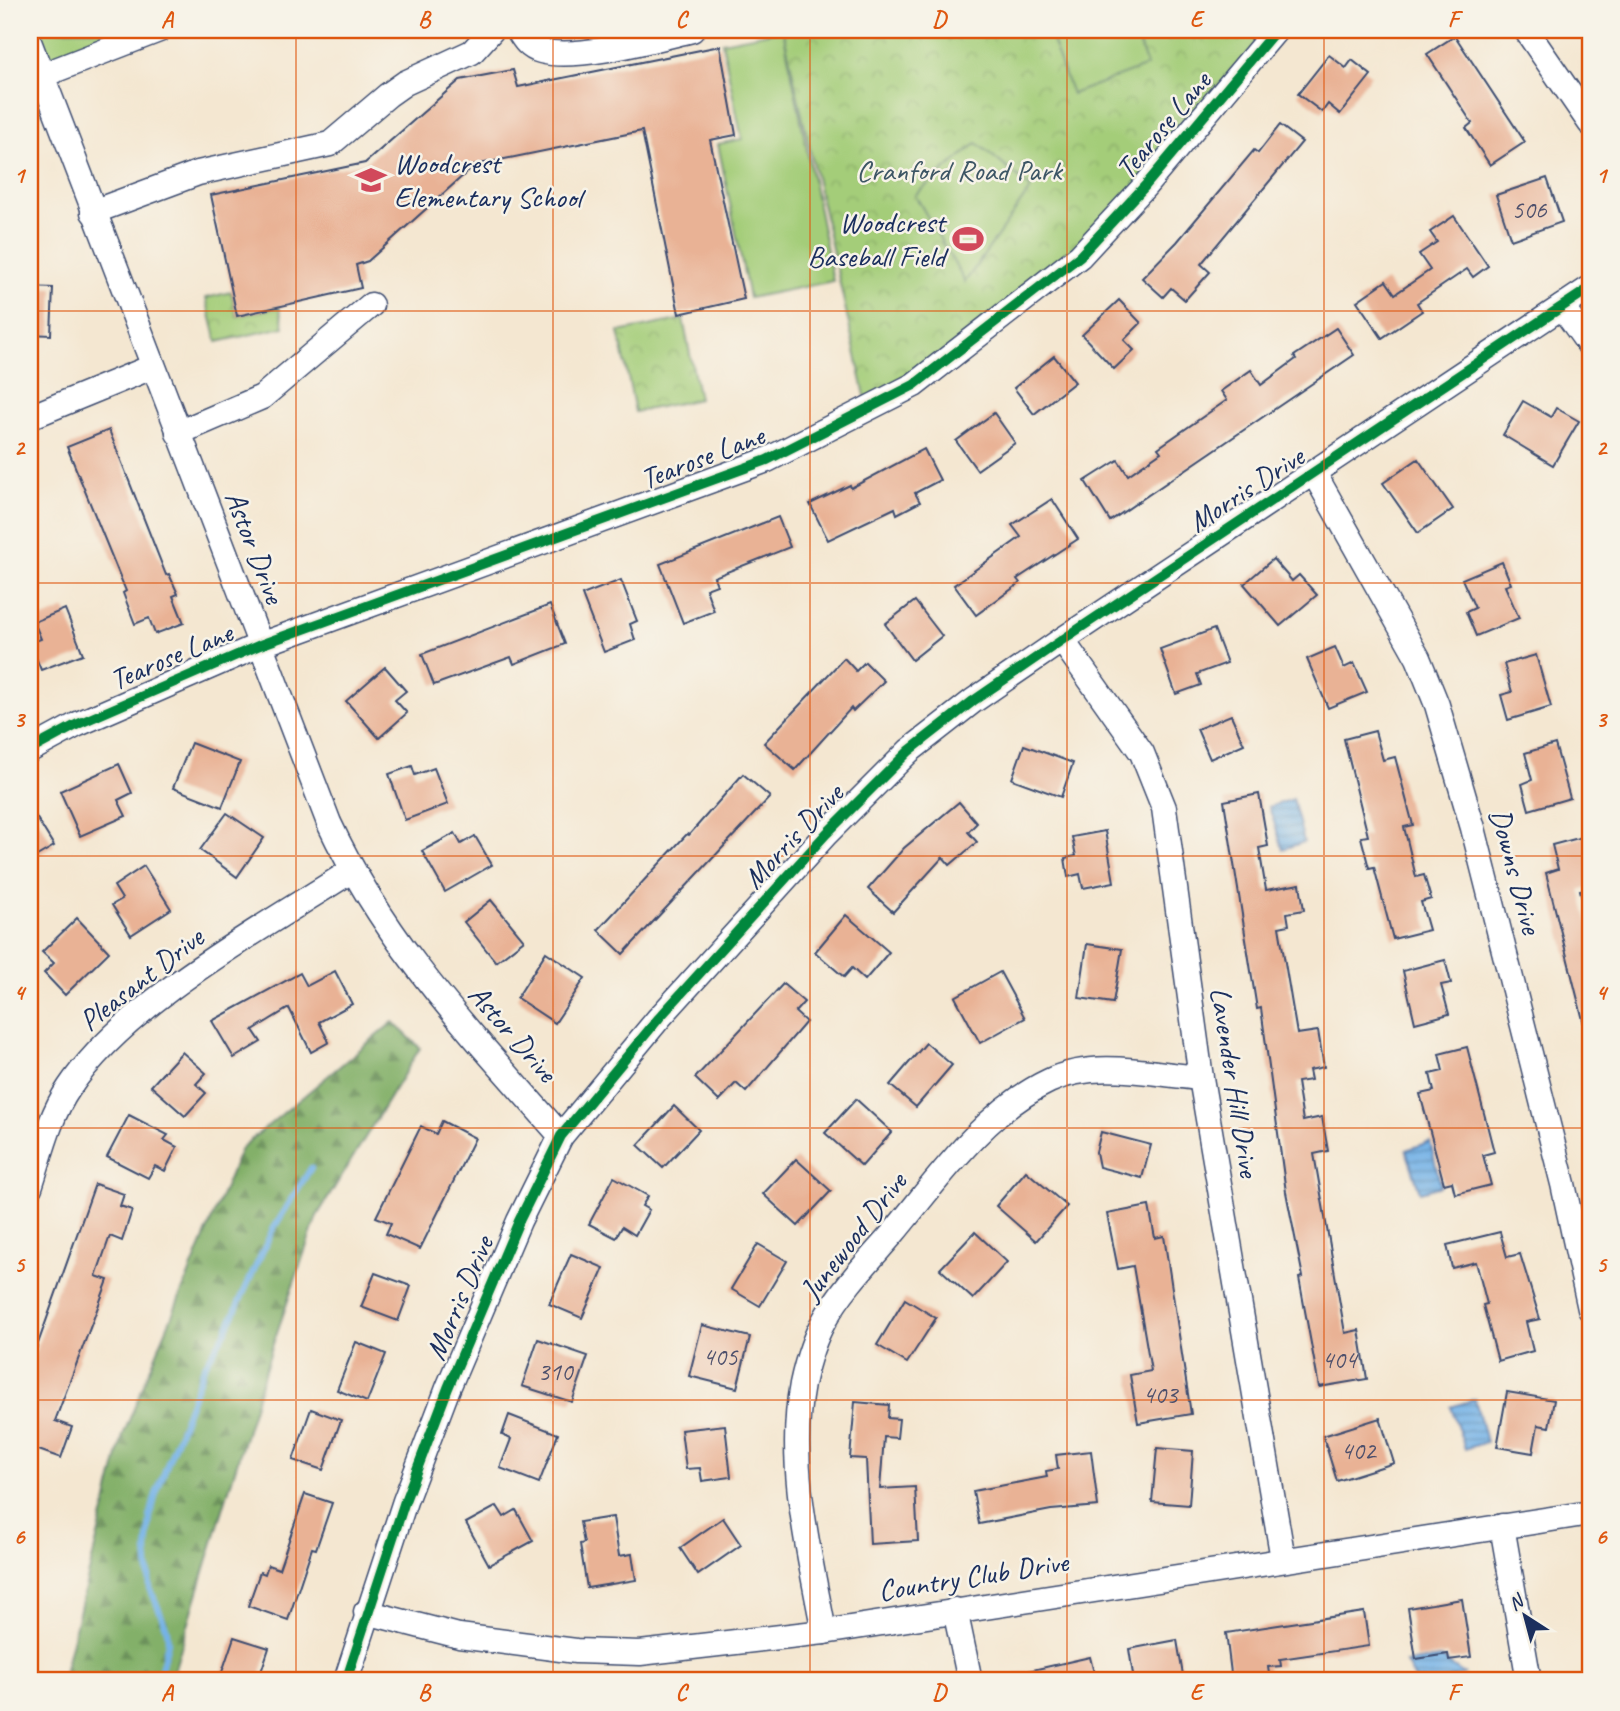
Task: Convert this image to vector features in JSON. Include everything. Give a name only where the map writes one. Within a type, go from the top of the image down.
[{"type":"street","points":[[36,78],[159,30]]},
{"type":"street","points":[[93,212],[198,173],[331,144],[388,95],[405,83],[472,52],[492,30]]},
{"type":"street","points":[[518,30],[528,45],[541,51],[559,53],[604,48],[692,30]]},
{"type":"street","name":"Tearose Lane","points":[[30,750],[78,723],[260,645],[767,460],[914,385],[1080,256],[1145,186],[1276,30]]},
{"type":"street","points":[[1526,30],[1590,123]]},
{"type":"street","name":"Astor Drive","points":[[30,44],[36,78],[93,212],[329,824],[351,871],[384,925],[436,994],[561,1136]]},
{"type":"street","name":"Morris Drive","points":[[346,1681],[366,1612],[448,1388],[519,1221],[561,1136],[659,1018],[826,834],[909,751],[973,701],[1062,640],[1590,288]]},
{"type":"street","points":[[178,433],[262,397],[371,304]]},
{"type":"street","points":[[1562,307],[1590,346]]},
{"type":"street","points":[[30,417],[152,367]]},
{"type":"street","name":"Downs Drive","points":[[1314,474],[1418,658],[1437,705],[1474,828],[1563,1184],[1590,1309]]},
{"type":"street","name":"Lavender Hill Drive","points":[[1062,640],[1142,753],[1164,808],[1201,1078],[1283,1559]]},
{"type":"street","name":"Pleasant Drive","points":[[30,1187],[50,1126],[67,1090],[95,1053],[141,1012],[351,871]]},
{"type":"street","name":"Junewood Drive","points":[[824,1632],[803,1518],[798,1424],[811,1346],[848,1285],[989,1125],[1024,1096],[1050,1080],[1102,1069],[1201,1078]]},
{"type":"street","name":"Country Club Drive","points":[[366,1612],[458,1636],[576,1651],[640,1653],[824,1632],[1590,1513]]},
{"type":"street","points":[[1502,1526],[1528,1681]]},
{"type":"street","points":[[955,1610],[970,1681]]},
{"type":"green space","points":[[30,30],[159,30],[42,75],[30,44]]},
{"type":"green space","name":"Cranford Road Park","points":[[783,30],[1276,30],[1080,256],[868,409]]},
{"type":"green space","points":[[783,30],[833,281],[749,298],[718,144],[742,139],[722,42]]},
{"type":"green space","points":[[1048,30],[1134,30],[1147,66],[1072,94]]},
{"type":"green space","name":"Woodcrest Baseball Field","points":[[977,143],[1031,188],[965,282],[915,195]]},
{"type":"green space","points":[[231,292],[237,316],[279,307],[284,327],[217,342],[206,298]]},
{"type":"green space","points":[[683,319],[699,399],[635,412],[619,332]]},
{"type":"green space","points":[[393,1022],[420,1048],[317,1216],[273,1344],[171,1681],[62,1681],[123,1435],[241,1148]]},
{"type":"water","points":[[1293,799],[1304,842],[1283,849],[1269,807]]},
{"type":"water","points":[[1430,1142],[1441,1186],[1420,1192],[1406,1150]]},
{"type":"water","points":[[1475,1399],[1486,1442],[1465,1449],[1451,1407]]},
{"type":"water","points":[[1440,1658],[1464,1674],[1442,1681],[1416,1681],[1406,1663]]},
{"type":"building","points":[[1455,36],[1525,142],[1490,165],[1466,128],[1472,123],[1427,54]]},
{"type":"building","name":"Woodcrest Elementary School","points":[[720,46],[736,135],[710,140],[744,299],[679,314],[642,131],[475,165],[368,261],[356,265],[361,288],[237,316],[211,195],[365,163],[460,80],[513,70],[518,87]]},
{"type":"building","points":[[1329,55],[1346,68],[1352,60],[1371,75],[1340,114],[1328,104],[1322,112],[1298,94]]},
{"type":"building","points":[[1280,125],[1302,142],[1201,264],[1210,272],[1185,300],[1171,288],[1163,297],[1142,278],[1177,242],[1254,150],[1258,153]]},
{"type":"building","points":[[1547,178],[1562,222],[1511,240],[1496,195]]},
{"type":"building","points":[[1454,216],[1488,266],[1473,277],[1467,269],[1417,303],[1422,311],[1382,338],[1357,301],[1386,281],[1395,294],[1430,270],[1419,254],[1437,242],[1430,232]]},
{"type":"building","points":[[30,287],[53,288],[51,335],[30,334]]},
{"type":"building","points":[[1119,300],[1141,323],[1124,340],[1134,350],[1114,369],[1082,335]]},
{"type":"building","points":[[1336,328],[1354,355],[1110,521],[1085,481],[1118,460],[1128,475],[1161,452],[1158,448],[1227,400],[1221,391],[1251,370],[1261,385],[1296,359],[1294,356]]},
{"type":"building","points":[[1054,356],[1075,382],[1034,414],[1014,388]]},
{"type":"building","points":[[1523,401],[1551,417],[1556,408],[1579,421],[1553,465],[1503,435]]},
{"type":"building","points":[[994,413],[1015,443],[977,470],[956,441]]},
{"type":"building","points":[[109,430],[166,575],[169,574],[178,594],[173,596],[184,623],[155,634],[149,618],[135,624],[123,593],[126,591],[67,447]]},
{"type":"building","points":[[924,449],[940,480],[915,493],[920,502],[897,514],[895,508],[828,540],[810,504],[850,485],[851,488]]},
{"type":"building","points":[[1418,459],[1453,509],[1418,533],[1383,483]]},
{"type":"building","points":[[1052,499],[1078,539],[1017,579],[1020,583],[976,615],[954,585],[1021,537],[1012,525]]},
{"type":"building","points":[[778,517],[790,547],[714,577],[717,585],[706,589],[714,611],[683,623],[660,564]]},
{"type":"building","points":[[1273,559],[1292,581],[1299,575],[1317,595],[1280,626],[1244,584]]},
{"type":"building","points":[[1502,562],[1511,584],[1505,586],[1519,618],[1476,636],[1466,612],[1475,608],[1462,579]]},
{"type":"building","points":[[621,580],[637,621],[630,624],[635,640],[604,652],[582,595]]},
{"type":"building","points":[[915,601],[942,636],[912,660],[885,624]]},
{"type":"building","points":[[550,605],[565,644],[514,664],[511,657],[434,685],[422,654]]},
{"type":"building","points":[[65,609],[83,654],[41,670],[30,643],[41,639],[34,622]]},
{"type":"building","points":[[1214,629],[1227,663],[1197,674],[1201,685],[1176,694],[1160,649]]},
{"type":"building","points":[[1335,647],[1344,668],[1354,663],[1367,692],[1328,708],[1307,659]]},
{"type":"building","points":[[1536,655],[1551,707],[1508,720],[1501,695],[1512,692],[1504,664]]},
{"type":"building","points":[[844,658],[856,671],[865,662],[884,681],[853,711],[851,708],[795,770],[764,743]]},
{"type":"building","points":[[385,667],[406,691],[395,700],[407,713],[379,738],[346,701]]},
{"type":"building","points":[[1231,715],[1244,744],[1210,759],[1197,729]]},
{"type":"building","points":[[1375,731],[1383,760],[1395,757],[1413,825],[1404,827],[1416,877],[1424,875],[1431,899],[1421,902],[1429,930],[1393,939],[1374,867],[1369,868],[1361,837],[1368,836],[1344,739]]},
{"type":"building","points":[[191,743],[240,762],[222,807],[173,788]]},
{"type":"building","points":[[1555,744],[1570,798],[1529,810],[1522,784],[1532,780],[1525,753]]},
{"type":"building","points":[[1024,745],[1073,763],[1061,797],[1012,779]]},
{"type":"building","points":[[119,764],[132,793],[118,800],[126,816],[80,836],[60,791]]},
{"type":"building","points":[[412,766],[415,775],[434,768],[448,804],[405,820],[389,774]]},
{"type":"building","points":[[743,774],[770,797],[623,954],[598,930]]},
{"type":"building","points":[[1259,794],[1268,846],[1259,848],[1266,890],[1300,884],[1304,910],[1287,913],[1289,925],[1279,927],[1297,1034],[1318,1031],[1324,1067],[1309,1070],[1311,1080],[1297,1082],[1303,1121],[1322,1117],[1328,1151],[1314,1154],[1345,1333],[1359,1330],[1367,1379],[1319,1387],[1299,1278],[1303,1277],[1286,1192],[1261,1008],[1257,1009],[1224,801]]},
{"type":"building","points":[[959,802],[977,823],[968,832],[977,842],[950,865],[943,857],[893,912],[868,889],[904,848]]},
{"type":"building","points":[[30,807],[54,846],[30,860]]},
{"type":"building","points":[[227,813],[264,838],[237,877],[200,850]]},
{"type":"building","points":[[1105,831],[1114,882],[1083,888],[1080,874],[1068,877],[1065,858],[1076,856],[1072,837]]},
{"type":"building","points":[[455,833],[461,844],[475,836],[492,865],[445,892],[422,851]]},
{"type":"building","points":[[1590,835],[1590,888],[1580,890],[1590,931],[1590,1023],[1584,1024],[1546,873],[1558,869],[1552,845]]},
{"type":"building","points":[[144,866],[171,909],[131,935],[112,905],[122,899],[114,886]]},
{"type":"building","points":[[491,900],[524,940],[496,962],[464,922]]},
{"type":"building","points":[[846,915],[889,952],[865,980],[852,968],[844,977],[815,952]]},
{"type":"building","points":[[77,918],[109,952],[65,995],[44,973],[54,963],[42,952]]},
{"type":"building","points":[[1087,944],[1122,949],[1113,1003],[1079,998]]},
{"type":"building","points":[[546,952],[585,978],[555,1023],[517,998]]},
{"type":"building","points":[[1445,960],[1451,983],[1441,985],[1449,1014],[1415,1023],[1403,971]]},
{"type":"building","points":[[335,971],[352,1004],[319,1022],[329,1042],[311,1052],[289,1008],[253,1030],[261,1042],[234,1058],[212,1021],[300,973],[307,986]]},
{"type":"building","points":[[1000,972],[1025,1018],[980,1043],[955,997]]},
{"type":"building","points":[[783,984],[804,1002],[795,1012],[806,1022],[746,1092],[736,1083],[719,1101],[695,1078]]},
{"type":"building","points":[[926,1043],[952,1065],[916,1107],[890,1085]]},
{"type":"building","points":[[1467,1047],[1494,1152],[1483,1155],[1491,1185],[1455,1194],[1452,1182],[1444,1184],[1420,1094],[1434,1091],[1430,1074],[1443,1071],[1439,1054]]},
{"type":"building","points":[[182,1052],[206,1073],[196,1084],[206,1093],[185,1116],[151,1086]]},
{"type":"building","points":[[856,1099],[892,1132],[862,1166],[825,1133]]},
{"type":"building","points":[[674,1106],[699,1130],[663,1168],[638,1145]]},
{"type":"building","points":[[129,1115],[168,1135],[164,1140],[177,1147],[165,1171],[155,1166],[148,1178],[107,1157]]},
{"type":"building","points":[[442,1121],[475,1138],[420,1249],[386,1234],[391,1223],[376,1217],[421,1126],[436,1134]]},
{"type":"building","points":[[1101,1132],[1151,1145],[1142,1178],[1099,1167],[1096,1152]]},
{"type":"building","points":[[796,1159],[831,1191],[798,1226],[763,1194]]},
{"type":"building","points":[[1026,1171],[1067,1206],[1036,1241],[996,1206]]},
{"type":"building","points":[[614,1177],[648,1196],[642,1206],[649,1210],[635,1235],[622,1227],[616,1238],[589,1224]]},
{"type":"building","points":[[95,1184],[124,1194],[120,1206],[132,1210],[122,1241],[110,1236],[96,1276],[108,1280],[55,1421],[72,1427],[61,1458],[30,1447],[30,1366]]},
{"type":"building","points":[[1149,1206],[1155,1238],[1164,1236],[1191,1414],[1138,1423],[1130,1375],[1151,1371],[1133,1266],[1118,1269],[1107,1214]]},
{"type":"building","points":[[975,1232],[1007,1262],[973,1299],[940,1269]]},
{"type":"building","points":[[1500,1232],[1507,1257],[1520,1254],[1540,1319],[1526,1322],[1533,1351],[1498,1361],[1483,1305],[1487,1304],[1476,1262],[1452,1268],[1447,1245]]},
{"type":"building","points":[[758,1244],[787,1261],[760,1306],[731,1289]]},
{"type":"building","points":[[571,1254],[604,1268],[582,1318],[549,1304]]},
{"type":"building","points":[[375,1273],[411,1286],[398,1321],[361,1307]]},
{"type":"building","points":[[905,1299],[936,1318],[907,1363],[877,1345]]},
{"type":"building","points":[[702,1325],[750,1337],[737,1388],[689,1376]]},
{"type":"building","points":[[538,1339],[588,1356],[572,1402],[522,1386]]},
{"type":"building","points":[[356,1342],[386,1354],[367,1402],[337,1390]]},
{"type":"building","points":[[1507,1392],[1554,1400],[1549,1427],[1538,1425],[1533,1453],[1497,1447]]},
{"type":"building","points":[[855,1402],[889,1405],[888,1418],[899,1419],[897,1438],[884,1437],[880,1489],[915,1487],[918,1541],[870,1544],[866,1459],[850,1458]]},
{"type":"building","points":[[311,1409],[341,1420],[323,1470],[293,1460]]},
{"type":"building","points":[[509,1415],[558,1434],[539,1483],[500,1468],[511,1439],[502,1435]]},
{"type":"building","points":[[1380,1418],[1394,1463],[1337,1481],[1323,1436]]},
{"type":"building","points":[[725,1425],[731,1477],[702,1481],[700,1468],[686,1469],[681,1430]]},
{"type":"building","points":[[1157,1448],[1193,1451],[1189,1505],[1152,1502]]},
{"type":"building","points":[[1091,1451],[1098,1506],[1051,1510],[979,1524],[973,1491],[1047,1477],[1046,1471],[1058,1469],[1056,1455]]},
{"type":"building","points":[[305,1494],[332,1503],[316,1549],[312,1548],[288,1620],[248,1606],[260,1572],[265,1574],[268,1565],[279,1569]]},
{"type":"building","points":[[497,1506],[504,1517],[516,1510],[533,1541],[489,1565],[466,1523]]},
{"type":"building","points":[[613,1517],[619,1556],[632,1554],[636,1580],[587,1588],[580,1544],[584,1543],[580,1522]]},
{"type":"building","points":[[723,1518],[741,1545],[698,1575],[680,1548]]},
{"type":"building","points":[[1462,1599],[1471,1657],[1449,1660],[1448,1654],[1416,1659],[1408,1608]]},
{"type":"building","points":[[1364,1612],[1369,1646],[1280,1659],[1281,1666],[1268,1667],[1270,1681],[1232,1681],[1226,1633]]},
{"type":"building","points":[[234,1637],[269,1648],[258,1681],[219,1681]]},
{"type":"building","points":[[1177,1640],[1184,1681],[1134,1681],[1129,1649]]},
{"type":"building","points":[[1090,1657],[1096,1681],[1016,1681],[1015,1674]]},
{"type":"waterway","points":[[158,1681],[168,1642],[167,1629],[150,1588],[147,1551],[150,1517],[156,1494],[204,1367],[226,1331],[272,1231],[311,1168]]},
{"type":"cycle path","points":[[30,750],[78,724],[260,645],[767,460],[914,385],[1080,256],[1145,186],[1276,30]]},
{"type":"cycle path","points":[[346,1681],[405,1501],[448,1388],[519,1221],[561,1136],[659,1018],[826,834],[909,751],[973,701],[1062,640],[1590,288]]},
{"type":"place","name":"Woodcrest Elementary School","points":[[371,180]]},
{"type":"place","name":"Woodcrest Baseball Field","points":[[968,239]]}]
